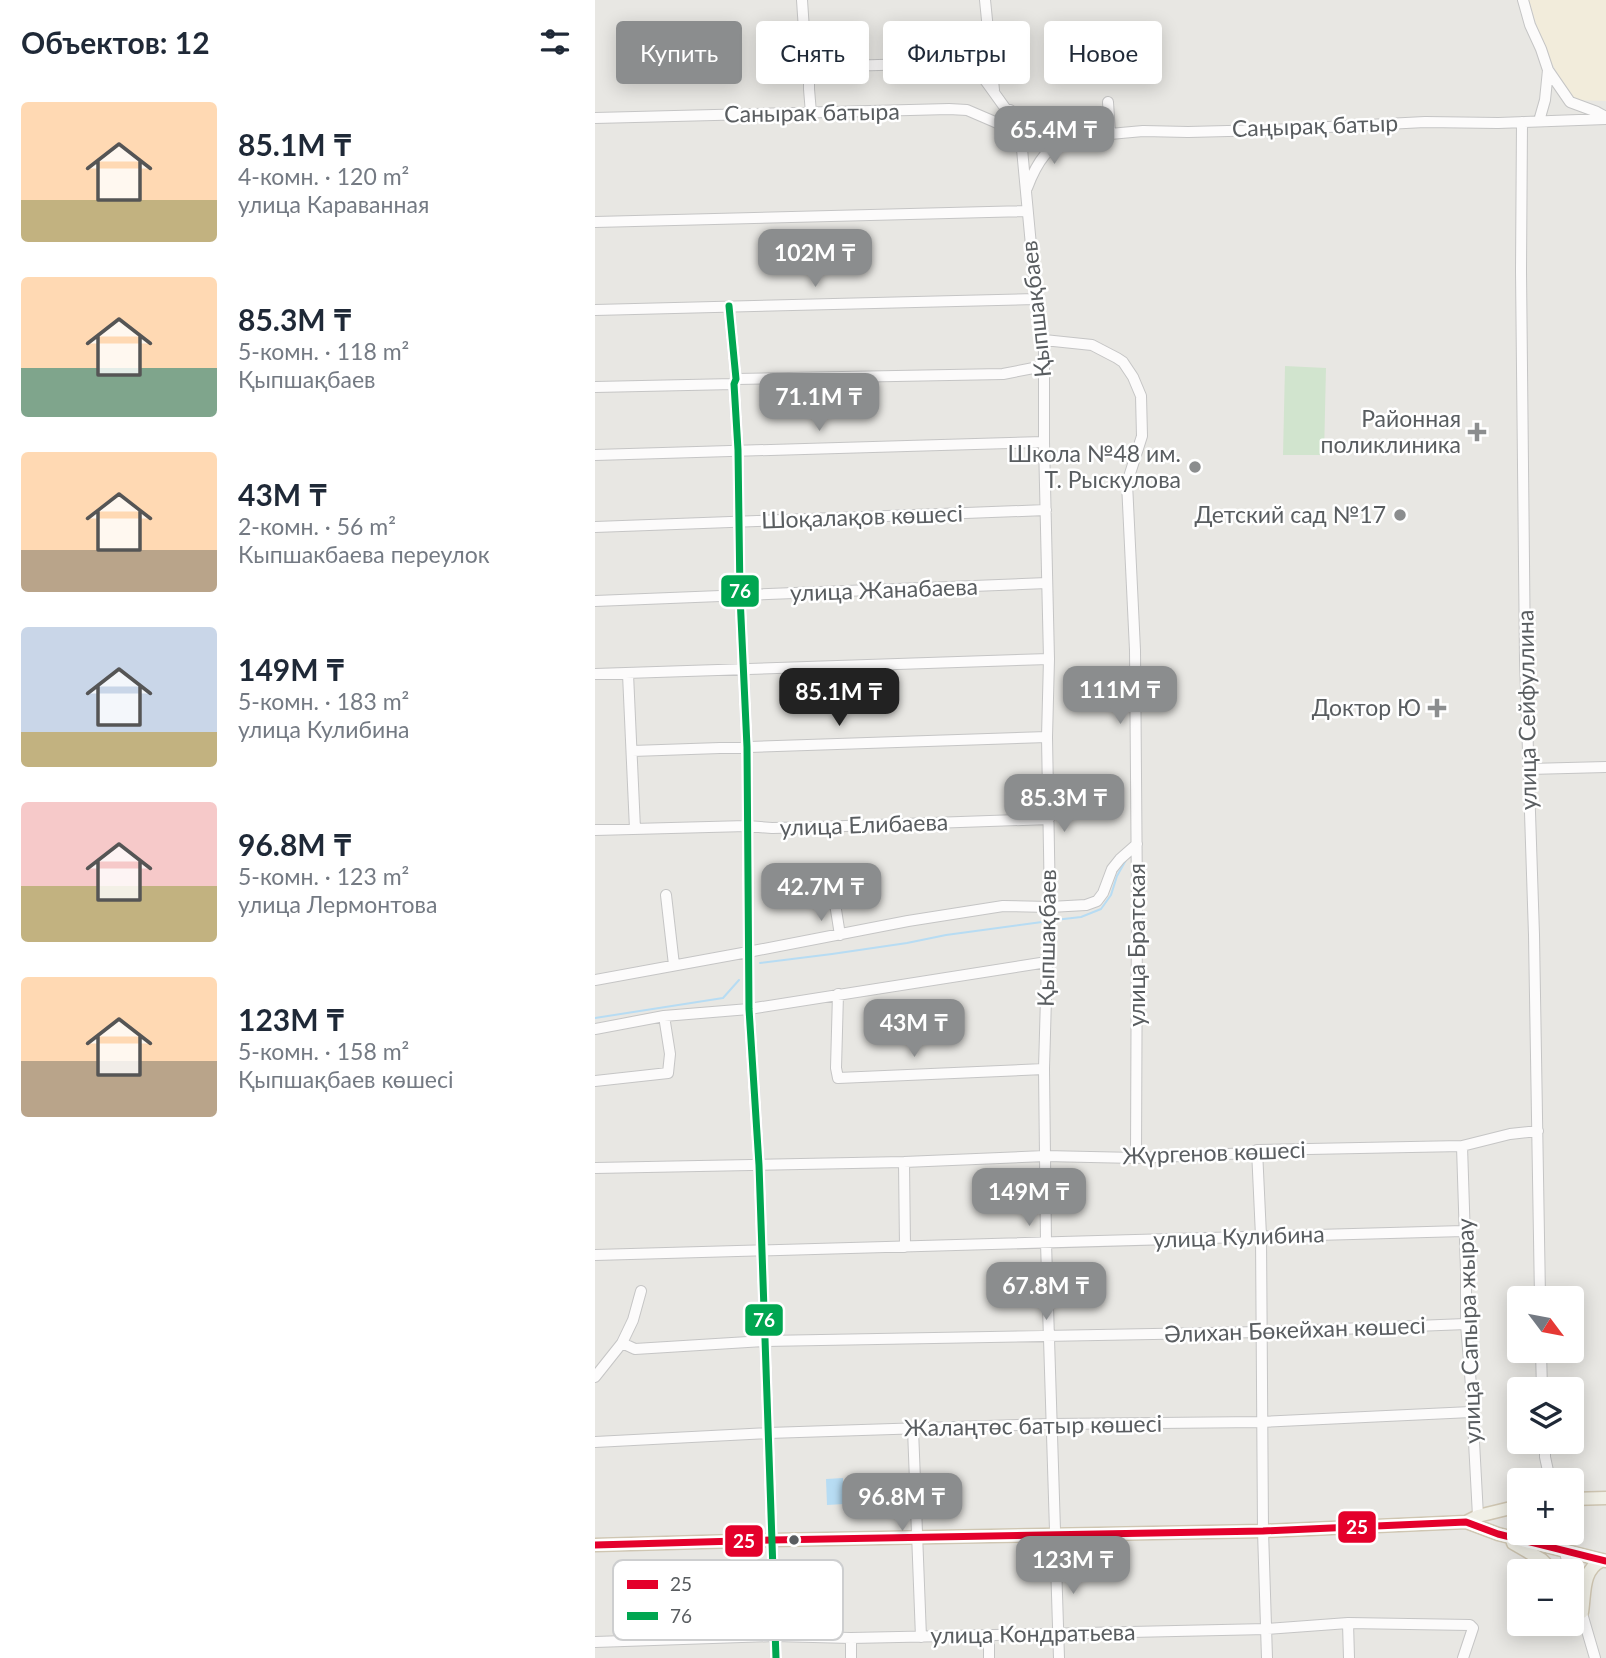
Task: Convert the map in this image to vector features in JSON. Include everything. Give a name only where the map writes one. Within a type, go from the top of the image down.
[{"type":"main road","points":[[1584,1499],[1606,1498]]},
{"type":"main road","points":[[595,1545],[1263,1531],[1472,1519],[1507,1509]]},
{"type":"main road","points":[[1472,1519],[1540,1559]]},
{"type":"main road","points":[[1498,1534],[1604,1561]]},
{"type":"main road","points":[[1584,1599],[1588,1572],[1594,1565],[1604,1561]]},
{"type":"street","points":[[802,0],[803,21]]},
{"type":"street","points":[[985,0],[994,90]]},
{"type":"street","points":[[1523,0],[1548,70],[1570,102],[1606,118]]},
{"type":"street","points":[[869,65],[956,66],[973,72],[994,90],[1023,134]]},
{"type":"street","points":[[1539,121],[1545,100],[1548,70]]},
{"type":"street","points":[[809,84],[811,113]]},
{"type":"street","points":[[1108,102],[1110,134]]},
{"type":"street","points":[[1007,108],[1019,117],[1056,132]]},
{"type":"street","name":"Санырак батыра","points":[[595,118],[949,109],[967,110],[1023,134]]},
{"type":"street","name":"Саңырақ батыр","points":[[1023,134],[1268,130],[1425,122],[1522,122],[1606,118]]},
{"type":"street","name":"улица Сейфуллина","points":[[1522,122],[1524,605],[1534,935],[1540,1286]]},
{"type":"street","points":[[1025,191],[1042,156],[1058,142],[1075,133]]},
{"type":"street","name":"Қыпшақбаев","points":[[1023,134],[1025,191],[1035,299],[1044,340],[1050,907],[1044,1069],[1045,1243],[1059,1658]]},
{"type":"street","points":[[595,222],[1027,211]]},
{"type":"street","points":[[595,310],[1035,299]]},
{"type":"street","points":[[729,306],[738,450],[740,596],[747,747],[749,1009],[759,1165],[773,1560]]},
{"type":"street","name":"улица Братская","points":[[1044,340],[1092,345],[1117,358],[1133,377],[1141,396],[1142,436],[1127,483],[1135,650],[1136,1158]]},
{"type":"street","points":[[595,387],[1003,374],[1044,366]]},
{"type":"street","points":[[595,455],[1044,442]]},
{"type":"street","name":"Шоқалақов көшесі","points":[[595,527],[1046,510]]},
{"type":"street","name":"улица Жанабаева","points":[[595,601],[1047,583]]},
{"type":"street","points":[[595,674],[1049,659]]},
{"type":"street","points":[[628,674],[635,829]]},
{"type":"street","points":[[632,751],[1047,737]]},
{"type":"street","points":[[1528,769],[1606,767]]},
{"type":"street","name":"улица Елибаева","points":[[595,830],[817,827],[1049,819]]},
{"type":"street","points":[[595,979],[1003,906],[1086,905],[1097,901],[1112,869],[1137,844]]},
{"type":"street","points":[[833,891],[839,935]]},
{"type":"street","points":[[666,895],[674,965]]},
{"type":"street","points":[[595,1029],[664,1016],[749,1009],[1047,962]]},
{"type":"street","points":[[838,994],[838,1078],[1044,1069]]},
{"type":"street","points":[[595,1081],[668,1073],[670,1054],[664,1016]]},
{"type":"street","name":"Жүргенов көшесі","points":[[595,1168],[1045,1156],[1136,1158],[1250,1153],[1257,1150],[1462,1146],[1510,1134],[1538,1131]]},
{"type":"street","name":"улица Сапыра жырау","points":[[1462,1146],[1467,1271],[1466,1324],[1471,1386],[1472,1519]]},
{"type":"street","points":[[1257,1150],[1261,1236],[1263,1531],[1267,1658]]},
{"type":"street","points":[[904,1161],[905,1247]]},
{"type":"street","name":"улица Кулибина","points":[[595,1255],[1464,1231]]},
{"type":"street","points":[[596,1374],[622,1343],[633,1320],[641,1291]]},
{"type":"street","name":"Әлихан Бөкейхан көшесі","points":[[622,1343],[635,1349],[765,1341],[1262,1332],[1466,1324]]},
{"type":"street","name":"Жалаңтөс батыр көшесі","points":[[595,1442],[1051,1423],[1262,1422],[1471,1412]]},
{"type":"street","points":[[913,1429],[921,1637]]},
{"type":"street","points":[[1563,1545],[1566,1559]]},
{"type":"street","points":[[1584,1619],[1595,1658]]},
{"type":"street","points":[[1348,1623],[1349,1658]]},
{"type":"street","name":"улица Кондратьева","points":[[843,1638],[1267,1629],[1348,1623],[1471,1625],[1473,1628],[1463,1658]]},
{"type":"street","points":[[989,1635],[989,1658]]},
{"type":"street","points":[[851,1638],[851,1658]]},
{"type":"street","name":"улица Кондратьева","points":[[595,1642],[655,1640]]},
{"type":"street","points":[[775,1640],[776,1658]]},
{"type":"shaded area","points":[[1529,0],[1606,0],[1606,101],[1571,100],[1542,44]]},
{"type":"green space","points":[[1285,366],[1326,368],[1324,455],[1283,455]]},
{"type":"water","points":[[843,1478],[844,1504],[827,1505],[826,1479]]},
{"type":"waterway","points":[[1055,920],[1081,917],[1101,909],[1111,895],[1126,860]]},
{"type":"waterway","points":[[760,963],[1042,922]]},
{"type":"waterway","points":[[595,1018],[723,998],[739,980]]},
{"type":"transit line","name":"76","points":[[729,306],[736,379],[740,596],[747,747],[749,1009],[759,1165],[773,1560]]},
{"type":"transit line","name":"25","points":[[595,1545],[1263,1531],[1466,1522],[1498,1534],[1606,1561]]},
{"type":"transit line","name":"76","points":[[775,1640],[776,1658]]},
{"type":"place","name":"Районная поликлиника","points":[[1477,432]]},
{"type":"place","name":"Школа №48 им. Т. Рыскулова","points":[[1195,467]]},
{"type":"place","name":"Детский сад №17","points":[[1400,515]]},
{"type":"place","name":"Доктор Ю","points":[[1437,708]]}]
